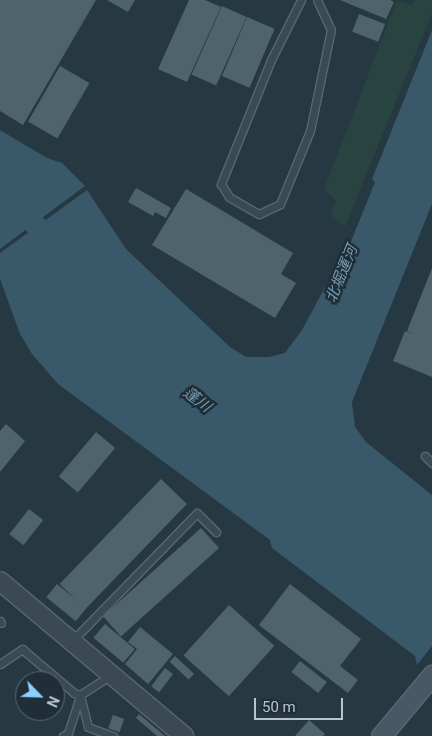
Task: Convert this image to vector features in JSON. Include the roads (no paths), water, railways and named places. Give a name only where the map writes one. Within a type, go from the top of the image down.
[{"type":"main road","points":[[381,736],[429,684]]},
{"type":"street","points":[[0,581],[184,736]]},
{"type":"lane","points":[[301,0],[271,60],[221,184],[229,198],[259,214],[280,204],[310,131],[331,30],[317,0]]},
{"type":"lane","points":[[425,456],[432,463]]},
{"type":"lane","points":[[72,642],[197,513],[216,532]]},
{"type":"lane","points":[[0,664],[22,648],[74,693],[80,695]]},
{"type":"lane","points":[[63,736],[68,733],[80,695],[112,675]]},
{"type":"lane","points":[[80,695],[88,727],[113,736]]},
{"type":"water","name":"北堀運河","points":[[432,30],[432,204],[352,402],[355,427],[366,442],[432,495],[432,646],[417,665],[415,656],[272,548],[270,540],[58,384],[32,354],[20,334],[0,279],[0,253],[87,190],[126,249],[230,347],[246,357],[269,357],[285,353],[302,330],[325,287],[337,276],[375,182],[372,179]]},
{"type":"water","points":[[0,130],[47,158],[62,163],[85,186],[0,249]]},
{"type":"waterway","name":"蓬川","points":[[0,187],[23,203],[51,253]]}]
